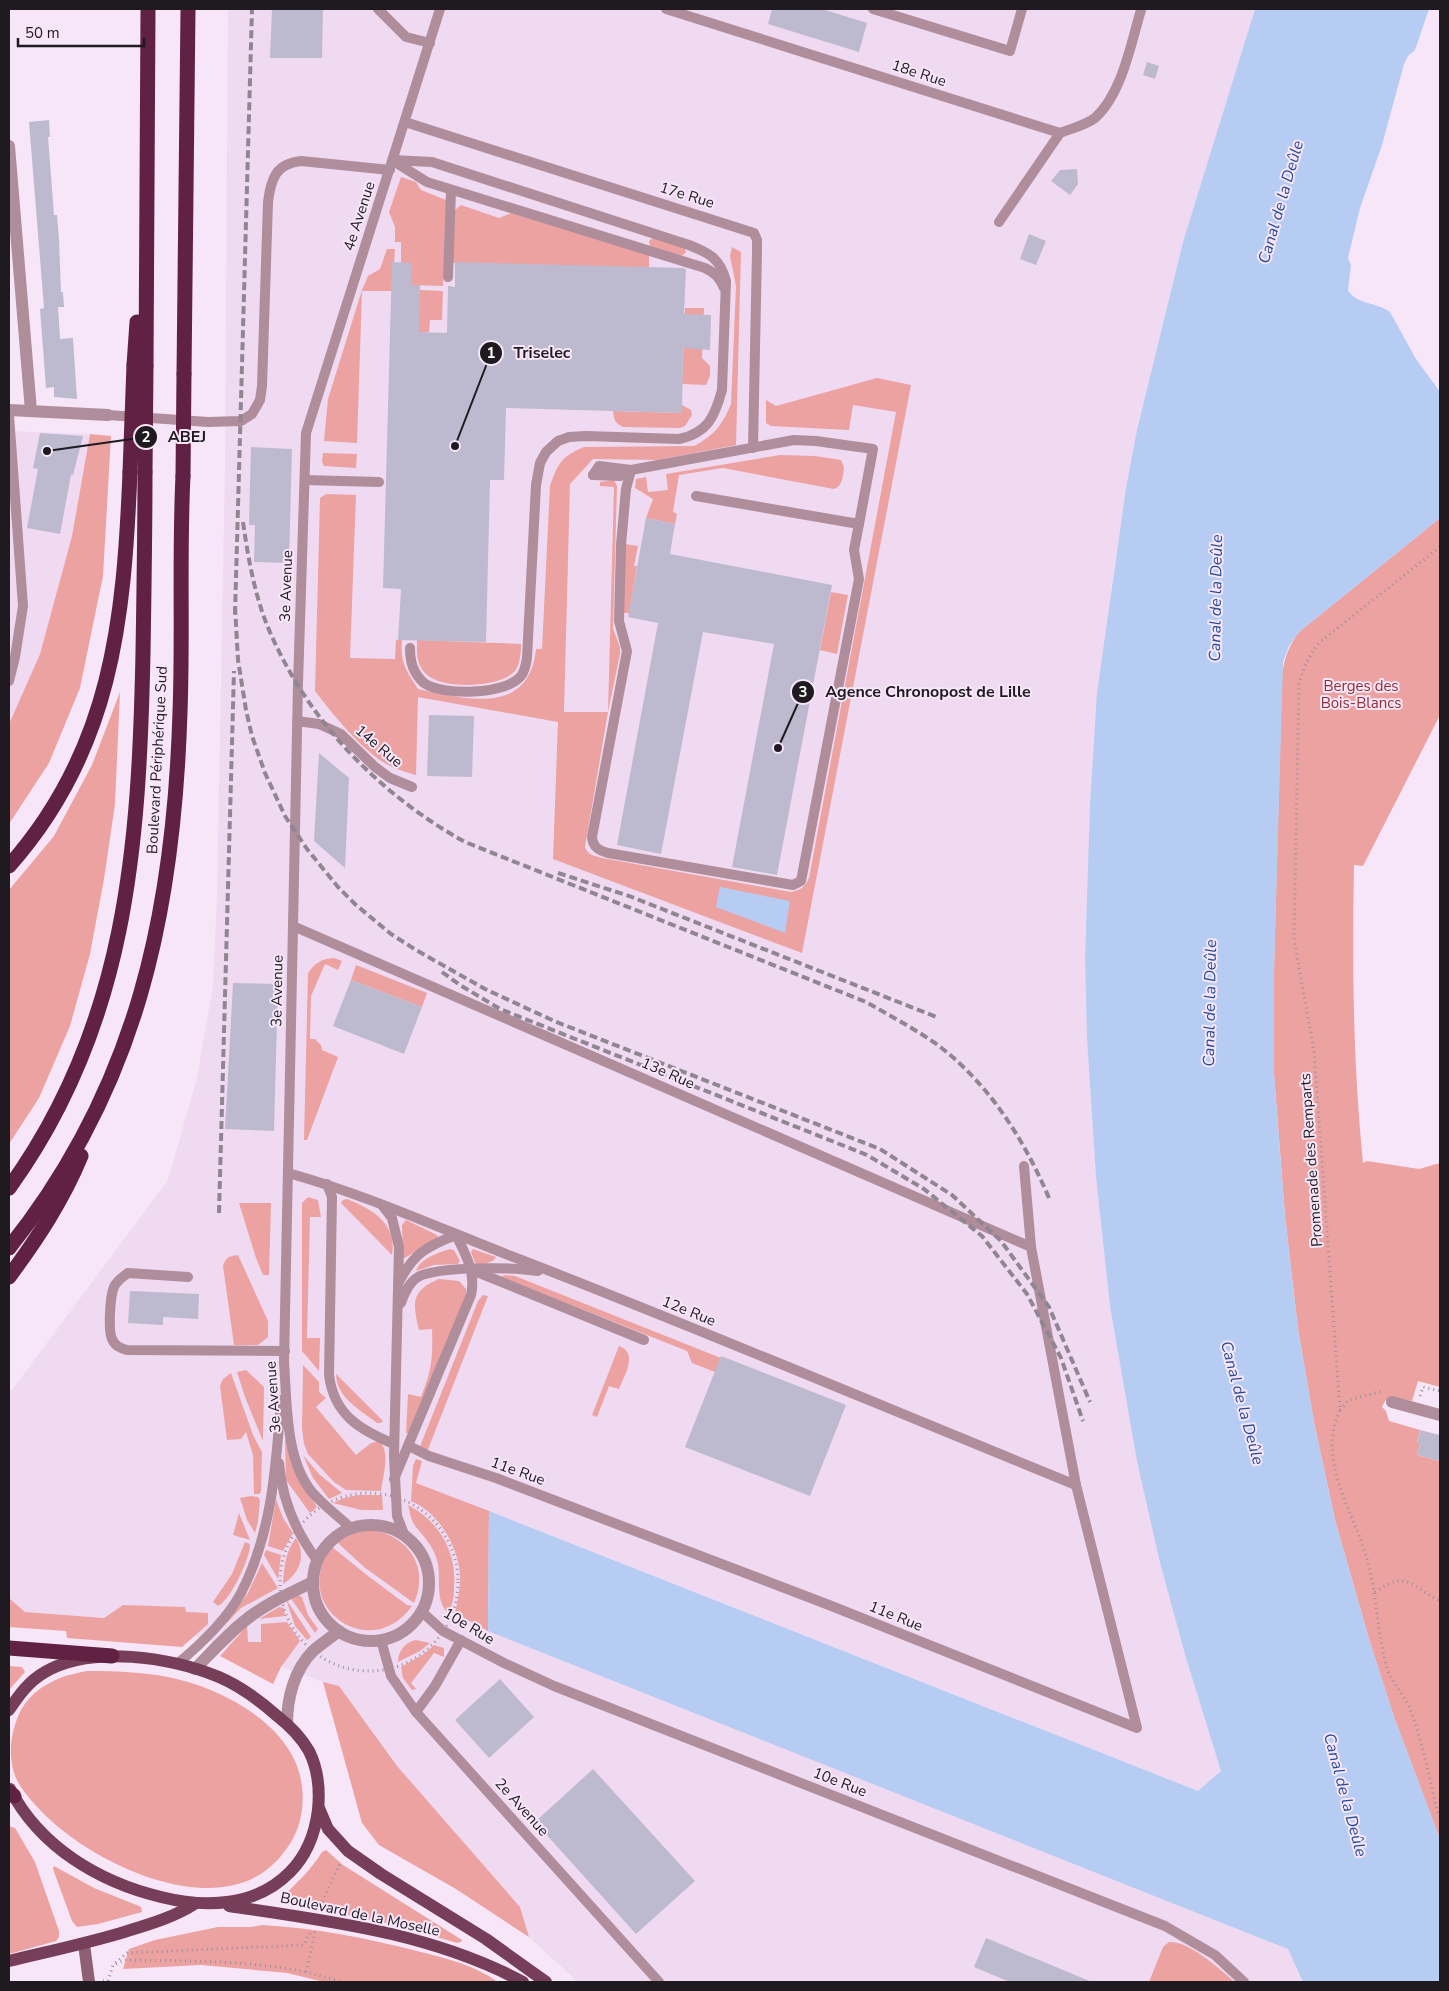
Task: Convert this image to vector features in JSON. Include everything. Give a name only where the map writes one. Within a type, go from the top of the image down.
[{"type":"highway","points":[[9,1188],[40,1141],[75,1073],[102,1002],[120,930],[132,856],[139,773],[138,472],[147,154],[148,9]]},
{"type":"highway","name":"Boulevard Périphérique Sud","points":[[9,1248],[41,1205],[63,1170],[84,1135],[108,1086],[130,1030],[145,980],[157,932],[172,838],[180,711],[188,9]]},
{"type":"highway","points":[[9,866],[40,825],[63,789],[78,763],[94,722],[116,642],[138,472]]},
{"type":"highway","points":[[9,1277],[64,1194],[87,1142],[108,1086]]},
{"type":"highway","points":[[9,1648],[112,1656]]},
{"type":"main road","points":[[9,1710],[25,1687],[45,1672],[67,1663],[112,1656],[149,1659],[177,1664],[219,1677],[241,1689],[288,1724],[300,1738],[314,1762],[319,1791],[312,1840],[302,1859],[286,1876],[268,1889],[233,1902],[214,1904],[165,1898],[138,1891],[82,1865],[44,1835],[25,1814],[10,1791]]},
{"type":"main road","name":"Boulevard de la Moselle","points":[[318,1806],[328,1829],[348,1851],[486,1939],[546,1982]]},
{"type":"main road","points":[[9,1961],[84,1944],[156,1923],[196,1903]]},
{"type":"main road","name":"Boulevard de la Moselle","points":[[214,1904],[316,1925],[395,1935],[444,1948],[481,1961],[523,1982]]},
{"type":"street","points":[[9,146],[13,252],[31,411]]},
{"type":"street","points":[[9,410],[108,416]]},
{"type":"street","points":[[1390,1396],[1440,1415]]},
{"type":"street","points":[[369,1524],[387,1526],[404,1534],[417,1546],[426,1561],[429,1578],[428,1596],[422,1612],[411,1626],[396,1636],[381,1640],[356,1639],[338,1631],[325,1618],[316,1601],[313,1582],[318,1560],[326,1546],[337,1535],[351,1528],[369,1524]]},
{"type":"street","points":[[195,1669],[242,1623],[281,1597],[313,1582]]},
{"type":"street","points":[[288,1724],[288,1702],[292,1685],[313,1651],[338,1631]]},
{"type":"street","points":[[84,1944],[89,1982]]},
{"type":"lane","points":[[378,9],[406,37],[430,44]]},
{"type":"lane","name":"4e Avenue","points":[[306,432],[440,9]]},
{"type":"lane","name":"18e Rue","points":[[666,9],[1060,134]]},
{"type":"lane","points":[[873,9],[1010,51],[1022,9]]},
{"type":"lane","points":[[999,222],[1060,134],[1094,119],[1109,102],[1124,70],[1141,10]]},
{"type":"lane","name":"17e Rue","points":[[405,122],[754,233],[757,240],[757,251],[753,448]]},
{"type":"lane","points":[[108,416],[208,422],[240,420],[252,414],[260,400],[262,386],[268,202],[273,178],[289,162],[391,165],[432,162],[704,251],[716,259],[723,269],[726,294],[722,390],[718,406],[702,430],[691,436],[679,439],[569,437],[558,441],[546,452],[540,463],[536,484],[527,658],[521,677],[501,689],[486,692],[441,688],[426,684],[417,676],[411,666],[410,648]]},
{"type":"lane","points":[[391,165],[427,182],[451,190],[705,268],[713,272],[721,281],[726,294]]},
{"type":"lane","points":[[448,278],[451,190]]},
{"type":"lane","points":[[9,415],[23,606],[15,658],[9,681]]},
{"type":"lane","name":"3e Avenue","points":[[306,432],[297,721],[284,1356],[287,1412],[292,1447],[301,1473],[311,1490],[351,1528]]},
{"type":"lane","points":[[794,440],[873,449],[854,550],[859,572],[858,588],[804,876],[801,882],[793,885],[608,853],[601,851],[593,844],[592,837],[627,651],[619,621],[621,545],[626,489],[630,470],[753,448],[794,440]]},
{"type":"lane","points":[[305,480],[379,482]]},
{"type":"lane","points":[[696,496],[859,524]]},
{"type":"lane","name":"14e Rue","points":[[297,721],[319,724],[341,734],[390,778],[412,787]]},
{"type":"lane","name":"13e Rue","points":[[293,926],[1031,1247]]},
{"type":"lane","points":[[1024,1166],[1031,1247],[1076,1485]]},
{"type":"lane","name":"12e Rue","points":[[288,1172],[382,1204],[1076,1485]]},
{"type":"lane","points":[[327,1184],[332,1197],[329,1375],[331,1389],[338,1405],[353,1423],[369,1434],[394,1444]]},
{"type":"lane","points":[[382,1204],[392,1218],[398,1247],[394,1479],[398,1516],[404,1534]]},
{"type":"lane","points":[[394,1479],[471,1295],[474,1283],[472,1270],[456,1235],[424,1249],[413,1259],[398,1282]]},
{"type":"lane","points":[[398,1311],[407,1289],[416,1278],[437,1271],[529,1269],[557,1274]]},
{"type":"lane","points":[[472,1270],[644,1340]]},
{"type":"lane","points":[[177,1664],[214,1629],[240,1595],[260,1550],[268,1521],[279,1427],[284,1356],[127,1350],[118,1348],[112,1340],[110,1329],[113,1289],[118,1281],[128,1273],[188,1277]]},
{"type":"lane","points":[[279,1427],[279,1464],[286,1505],[304,1543],[318,1560]]},
{"type":"lane","name":"11e Rue","points":[[409,1446],[429,1456],[496,1478],[829,1605],[1137,1728],[1076,1485]]},
{"type":"lane","name":"10e Rue","points":[[422,1612],[443,1631],[504,1663],[554,1686],[1165,1926],[1215,1954],[1244,1982]]},
{"type":"lane","name":"2e Avenue","points":[[381,1640],[391,1676],[416,1712],[659,1982]]},
{"type":"lane","points":[[416,1712],[435,1686],[461,1640]]},
{"type":"path","name":"Promenade des Remparts","points":[[1440,547],[1320,642],[1309,655],[1299,683],[1294,940],[1314,1051],[1340,1410],[1334,1422],[1332,1442],[1338,1479],[1367,1557],[1376,1592],[1382,1645],[1388,1670],[1407,1702],[1413,1718],[1425,1755],[1437,1811],[1440,1817]]},
{"type":"path","points":[[1414,1397],[1420,1399],[1423,1387],[1440,1392]]},
{"type":"path","points":[[1340,1410],[1349,1400],[1390,1396]]},
{"type":"path","points":[[352,1494],[381,1494],[412,1504],[427,1515],[439,1528],[452,1552],[457,1579],[456,1597],[451,1615],[443,1631],[424,1652],[406,1662],[388,1668],[367,1671],[348,1668],[330,1662],[313,1651],[292,1627],[281,1597],[282,1566],[286,1551],[298,1529],[312,1514],[325,1505],[352,1494]]},
{"type":"path","points":[[1376,1592],[1388,1583],[1397,1580],[1409,1583],[1440,1601]]},
{"type":"path","points":[[306,1972],[320,1907],[348,1851]]},
{"type":"path","points":[[98,1982],[108,1981],[113,1965],[127,1953],[304,1945],[316,1925]]},
{"type":"path","points":[[113,1965],[125,1960],[202,1961],[288,1968],[343,1982]]},
{"type":"shaded area","points":[[228,9],[1255,9],[1183,242],[1137,430],[1126,488],[1112,582],[1090,805],[1085,958],[1087,1039],[1096,1177],[1110,1306],[1160,1563],[1186,1658],[1221,1771],[1198,1791],[490,1511],[1288,1949],[1303,1982],[578,1982],[529,1937],[456,1889],[379,1845],[362,1823],[323,1682],[179,1630],[105,1618],[25,1612],[9,1598],[9,1394],[168,1180],[197,1078],[213,986],[217,898],[225,467]]},
{"type":"shaded area","points":[[9,431],[90,434],[72,536],[40,654],[9,724]]},
{"type":"green space","points":[[401,177],[416,182],[421,190],[446,200],[443,286],[411,285],[401,263],[401,242],[395,242],[395,227],[389,212]]},
{"type":"green space","points":[[461,205],[499,218],[511,213],[649,255],[649,268],[452,263],[455,210]]},
{"type":"green space","points":[[653,238],[685,248],[686,252],[682,256],[650,246],[649,241]]},
{"type":"green space","points":[[732,247],[741,252],[736,445],[658,460],[593,459],[570,484],[564,712],[608,712],[586,850],[594,856],[602,858],[791,892],[804,886],[809,878],[896,412],[853,405],[849,430],[771,426],[766,423],[766,400],[776,406],[877,378],[911,385],[802,953],[553,859],[558,722],[418,697],[416,775],[387,764],[365,748],[337,719],[315,691],[320,498],[326,494],[356,495],[350,658],[395,659],[396,640],[402,640],[403,661],[418,689],[474,699],[492,698],[508,694],[521,685],[531,671],[536,649],[542,649],[550,486],[558,466],[566,457],[584,447],[694,446],[713,433],[721,424],[728,411],[731,404],[736,286],[730,256]]},
{"type":"green space","points":[[387,249],[395,249],[392,291],[362,291],[357,443],[324,441],[328,399],[362,290],[368,276],[380,269]]},
{"type":"green space","points":[[420,290],[443,291],[442,320],[430,320],[429,332],[409,332]]},
{"type":"green space","points":[[685,308],[704,308],[702,358],[710,366],[710,376],[706,385],[682,384]]},
{"type":"green space","points":[[682,405],[691,410],[692,415],[685,426],[680,428],[623,427],[615,421],[613,411],[681,413]]},
{"type":"green space","points":[[90,434],[111,436],[103,576],[80,688],[49,763],[9,824],[9,724],[40,654],[72,536]]},
{"type":"green space","points":[[323,453],[357,454],[356,468],[324,466],[322,462]]},
{"type":"green space","points":[[780,455],[815,456],[841,460],[844,467],[841,483],[834,489],[723,468],[679,475],[673,512],[677,514],[675,524],[646,518],[653,499],[635,488],[636,479],[646,477],[648,492],[668,490],[666,474]]},
{"type":"green space","points":[[614,480],[617,486],[613,629],[620,647],[620,654],[608,712],[614,487],[600,486],[600,482]]},
{"type":"green space","name":"Berges des Bois-Blancs","points":[[1440,518],[1440,715],[1363,866],[1354,865],[1353,940],[1355,1052],[1363,1163],[1367,1161],[1419,1169],[1440,1163],[1440,1387],[1418,1381],[1412,1401],[1394,1397],[1385,1401],[1382,1407],[1386,1411],[1389,1421],[1420,1430],[1417,1442],[1420,1443],[1417,1455],[1440,1461],[1440,1839],[1394,1717],[1369,1639],[1335,1520],[1314,1422],[1298,1329],[1285,1216],[1274,1074],[1274,969],[1282,676],[1288,652],[1299,632]]},
{"type":"green space","points":[[625,544],[638,546],[634,566],[637,566],[629,613],[623,613]]},
{"type":"green space","points":[[831,592],[848,595],[837,654],[820,650]]},
{"type":"green space","points":[[417,640],[521,644],[520,660],[513,673],[495,682],[469,685],[443,682],[432,678],[420,666]]},
{"type":"green space","points":[[120,692],[115,804],[90,954],[70,1026],[39,1098],[9,1144],[9,890],[54,836],[92,765]]},
{"type":"green space","points":[[334,958],[342,961],[338,970],[325,964],[311,996],[310,1039],[315,1039],[321,1045],[322,1050],[338,1057],[307,1140],[304,1140],[308,973],[319,962]]},
{"type":"green space","points":[[356,965],[427,993],[422,1007],[351,980]]},
{"type":"green space","points":[[308,1197],[318,1200],[321,1217],[310,1217],[307,1338],[320,1338],[319,1371],[302,1351],[302,1203]]},
{"type":"green space","points":[[347,1199],[374,1213],[387,1226],[393,1244],[392,1255],[341,1203]]},
{"type":"green space","points":[[239,1203],[271,1203],[269,1275],[263,1275]]},
{"type":"green space","points":[[406,1220],[437,1235],[438,1238],[403,1259],[402,1225]]},
{"type":"green space","points":[[449,1249],[454,1250],[460,1261],[458,1264],[434,1265],[416,1271],[425,1260]]},
{"type":"green space","points":[[473,1249],[496,1257],[494,1260],[483,1265],[476,1265],[471,1252]]},
{"type":"green space","points":[[238,1255],[268,1321],[268,1337],[258,1345],[234,1345],[223,1266],[228,1258]]},
{"type":"green space","points":[[505,1275],[515,1276],[721,1358],[715,1372],[692,1363],[687,1351],[501,1277]]},
{"type":"green space","points":[[439,1279],[459,1281],[466,1289],[466,1297],[410,1433],[406,1433],[408,1394],[421,1397],[428,1379],[432,1356],[432,1329],[419,1330],[415,1305],[416,1299],[418,1293],[423,1288]]},
{"type":"green space","points":[[483,1295],[488,1296],[427,1452],[419,1449],[478,1301]]},
{"type":"green space","points":[[619,1346],[625,1349],[628,1354],[629,1359],[626,1372],[619,1389],[609,1386],[597,1417],[592,1415]]},
{"type":"green space","points":[[303,1365],[319,1382],[319,1392],[326,1398],[316,1407],[356,1455],[371,1443],[379,1441],[383,1445],[385,1464],[381,1491],[346,1490],[334,1482],[308,1454],[304,1444],[302,1428]]},
{"type":"green space","points":[[246,1370],[264,1387],[263,1441],[237,1372]]},
{"type":"green space","points":[[231,1373],[253,1435],[262,1452],[261,1492],[259,1494],[254,1494],[253,1455],[246,1432],[241,1439],[227,1440],[220,1386],[223,1379]]},
{"type":"green space","points":[[336,1374],[383,1421],[381,1423],[377,1423],[363,1413],[344,1396],[337,1382]]},
{"type":"green space","points":[[285,1437],[298,1473],[317,1507],[310,1513],[286,1480]]},
{"type":"green space","points":[[303,1455],[319,1474],[342,1493],[329,1499],[313,1478]]},
{"type":"green space","points":[[416,1459],[422,1461],[416,1483],[489,1511],[488,1631],[455,1613],[460,1579],[457,1557],[449,1537],[436,1519],[411,1501],[413,1466]]},
{"type":"green space","points":[[358,1495],[382,1495],[383,1510],[361,1510],[333,1503]]},
{"type":"green space","points":[[258,1497],[260,1500],[255,1533],[247,1520],[240,1498]]},
{"type":"green space","points":[[276,1499],[283,1518],[293,1533],[283,1551],[268,1546]]},
{"type":"green space","points":[[408,1505],[429,1520],[444,1539],[449,1550],[454,1574],[454,1587],[453,1600],[448,1613],[441,1601],[437,1560],[428,1542],[413,1522]]},
{"type":"green space","points":[[239,1513],[250,1540],[233,1535]]},
{"type":"green space","points":[[371,1530],[396,1538],[412,1555],[417,1565],[419,1577],[414,1603],[364,1567],[337,1542],[354,1533]]},
{"type":"green space","points":[[296,1538],[301,1551],[300,1564],[289,1580],[283,1584],[287,1554]]},
{"type":"green space","points":[[245,1542],[250,1544],[243,1568],[234,1588],[218,1606],[213,1602],[232,1574]]},
{"type":"green space","points":[[332,1547],[407,1605],[412,1606],[395,1623],[376,1630],[357,1629],[340,1620],[327,1607],[320,1589],[321,1569]]},
{"type":"green space","points":[[266,1550],[281,1555],[278,1579],[264,1555]]},
{"type":"green space","points":[[262,1563],[278,1588],[241,1608],[222,1628],[248,1593]]},
{"type":"green space","points":[[298,1595],[302,1597],[308,1615],[318,1629],[315,1633],[290,1597]]},
{"type":"green space","points":[[9,1598],[25,1612],[104,1618],[123,1605],[185,1607],[186,1612],[208,1613],[208,1624],[182,1647],[67,1638],[66,1631],[9,1627]]},
{"type":"green space","points":[[286,1599],[311,1637],[307,1640],[295,1626]]},
{"type":"green space","points":[[279,1607],[284,1608],[285,1616],[259,1619]]},
{"type":"green space","points":[[287,1622],[300,1641],[281,1667],[273,1684],[220,1656],[247,1626],[248,1642],[261,1642],[261,1624]]},
{"type":"green space","points":[[416,1640],[430,1643],[420,1651],[398,1662],[399,1654],[403,1648]]},
{"type":"green space","points":[[434,1645],[444,1648],[444,1657],[434,1653],[411,1683],[416,1689],[412,1690],[403,1678],[401,1667],[424,1654]]},
{"type":"green space","points":[[9,1666],[22,1667],[25,1672],[9,1690]]},
{"type":"green space","points":[[88,1671],[148,1674],[188,1682],[230,1699],[268,1725],[295,1760],[301,1780],[303,1796],[302,1812],[295,1835],[286,1849],[269,1868],[254,1878],[238,1884],[213,1888],[187,1887],[160,1881],[106,1859],[60,1828],[42,1812],[22,1789],[12,1766],[12,1736],[16,1721],[31,1696],[39,1690],[57,1679]]},
{"type":"green space","points":[[323,1682],[339,1686],[397,1766],[520,1907],[529,1937],[456,1889],[379,1845],[362,1823]]},
{"type":"green space","points":[[9,1826],[15,1828],[35,1862],[59,1931],[59,1937],[56,1941],[9,1954]]},
{"type":"green space","points":[[326,1850],[343,1865],[462,1940],[461,1942],[457,1943],[396,1925],[284,1902],[284,1896],[309,1870],[322,1852]]},
{"type":"green space","points":[[54,1866],[94,1888],[141,1907],[142,1912],[98,1924],[77,1927],[72,1921],[53,1869]]},
{"type":"green space","points":[[262,1925],[321,1931],[398,1946],[459,1963],[479,1971],[498,1982],[324,1982],[287,1973],[201,1965],[123,1969],[129,1949],[155,1940],[218,1927]]},
{"type":"green space","points":[[1169,1942],[1186,1946],[1195,1951],[1213,1963],[1235,1982],[1149,1982],[1163,1947]]},
{"type":"water","name":"Canal de la Deûle","points":[[1255,9],[1429,9],[1415,50],[1408,56],[1404,64],[1382,145],[1360,208],[1348,258],[1351,265],[1348,290],[1351,295],[1361,301],[1390,312],[1416,359],[1440,392],[1440,518],[1299,632],[1289,646],[1283,662],[1274,969],[1274,1074],[1285,1216],[1298,1329],[1314,1422],[1335,1520],[1369,1639],[1394,1717],[1440,1839],[1440,1982],[1303,1982],[1288,1949],[488,1631],[489,1511],[1198,1791],[1221,1771],[1186,1658],[1160,1563],[1137,1461],[1110,1306],[1096,1177],[1087,1039],[1085,958],[1090,805],[1097,693],[1126,488],[1137,430],[1183,242]]},
{"type":"water","points":[[720,887],[790,901],[785,933],[716,907]]},
{"type":"building","points":[[272,9],[323,9],[322,58],[270,58]]},
{"type":"building","points":[[772,9],[822,9],[867,23],[859,52],[768,24]]},
{"type":"building","points":[[1147,62],[1159,66],[1155,79],[1143,75]]},
{"type":"building","points":[[49,120],[50,137],[48,137],[54,215],[57,215],[61,292],[63,292],[64,307],[58,307],[60,339],[73,338],[77,399],[54,397],[54,387],[46,388],[40,309],[44,308],[29,122]]},
{"type":"building","points":[[1077,169],[1078,184],[1070,195],[1051,181],[1060,170]]},
{"type":"building","points":[[1029,234],[1046,241],[1036,265],[1020,259]]},
{"type":"building","points":[[392,262],[412,263],[411,285],[420,285],[419,332],[447,333],[448,286],[455,287],[455,262],[683,268],[686,269],[684,314],[711,315],[710,350],[683,348],[682,413],[506,408],[504,480],[490,480],[486,642],[398,640],[401,589],[383,588]]},
{"type":"building","points":[[40,433],[83,436],[73,475],[71,475],[60,534],[27,528],[38,469],[33,468]]},
{"type":"building","points":[[251,447],[292,449],[289,563],[254,562],[255,525],[249,525]]},
{"type":"building","points":[[646,518],[675,524],[670,554],[832,585],[777,875],[732,867],[774,644],[703,632],[661,854],[617,845],[658,623],[628,617]]},
{"type":"building","points":[[429,715],[474,716],[472,777],[427,776]]},
{"type":"building","points":[[319,753],[349,778],[345,868],[314,841]]},
{"type":"building","points":[[351,980],[422,1007],[404,1054],[333,1026]]},
{"type":"building","points":[[233,983],[278,984],[274,1131],[225,1129]]},
{"type":"building","points":[[130,1291],[199,1294],[198,1319],[163,1317],[163,1325],[128,1323]]},
{"type":"building","points":[[721,1356],[846,1405],[810,1496],[685,1447]]},
{"type":"building","points":[[1420,1430],[1440,1435],[1440,1461],[1417,1455],[1420,1443],[1417,1443]]},
{"type":"building","points":[[500,1679],[534,1717],[489,1758],[455,1720]]},
{"type":"building","points":[[593,1769],[695,1881],[636,1934],[535,1822]]},
{"type":"building","points":[[986,1938],[1092,1982],[1010,1982],[974,1967]]},
{"type":"railway","points":[[235,614],[252,9]]},
{"type":"railway","points":[[243,522],[258,600],[283,659],[323,722],[374,777],[433,823],[465,842],[866,1002],[918,1032],[954,1058],[988,1094],[1016,1133],[1049,1198]]},
{"type":"railway","points":[[235,607],[238,660],[246,710],[252,736],[265,773],[285,816],[307,849],[338,887],[356,905],[391,934],[485,989],[554,1021],[880,1149],[952,1195],[1001,1241],[1049,1307],[1090,1402]]},
{"type":"railway","points":[[219,1213],[234,671]]},
{"type":"railway","points":[[558,873],[629,896],[939,1018]]},
{"type":"railway","points":[[442,972],[500,1009],[867,1155],[924,1189],[982,1236],[1027,1294],[1061,1358],[1083,1421]]},
{"type":"place","name":"Triselec","points":[[455,446]]},
{"type":"place","name":"ABEJ","points":[[47,451]]},
{"type":"place","name":"Agence Chronopost de Lille","points":[[778,748]]}]
